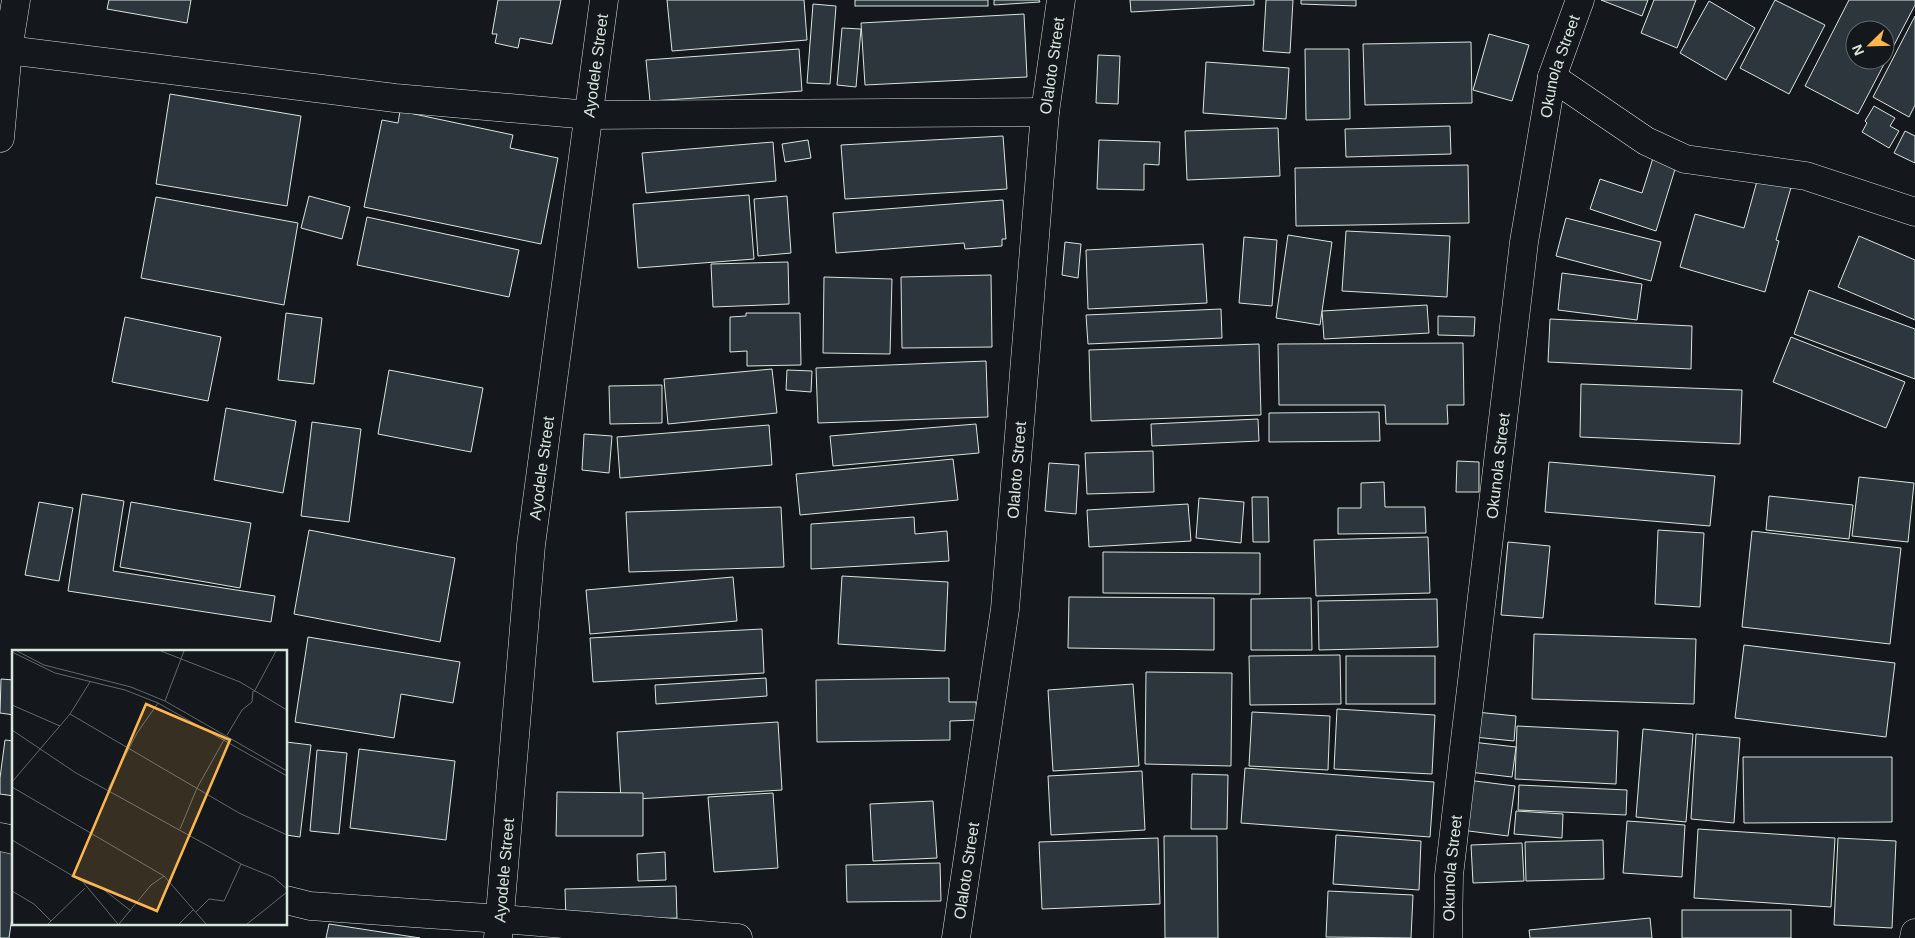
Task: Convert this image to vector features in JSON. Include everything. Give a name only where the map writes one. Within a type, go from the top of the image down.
[{"type":"street","points":[[0,138],[8,50],[16,0]]},
{"type":"street","name":"Ayodele Street","points":[[499,928],[531,545],[604,0]]},
{"type":"street","name":"Olaloto Street","points":[[956,938],[1005,609],[1045,112],[1061,0]]},
{"type":"street","name":"Okunola Street","points":[[1448,938],[1449,876],[1524,242],[1552,77],[1580,0]]},
{"type":"street","points":[[8,50],[395,98],[589,115],[1045,112]]},
{"type":"street","points":[[1552,77],[1646,141],[1686,159],[1806,176],[1915,212]]},
{"type":"street","points":[[288,900],[310,906],[499,928],[738,938]]},
{"type":"street","points":[[1914,938],[1915,933]]},
{"type":"building","points":[[109,0],[191,0],[187,23],[107,9]]},
{"type":"building","points":[[498,0],[561,0],[552,44],[520,38],[518,48],[495,43],[497,34],[492,34]]},
{"type":"building","points":[[667,0],[804,0],[807,40],[672,51]]},
{"type":"building","points":[[855,0],[988,0],[988,6],[855,6]]},
{"type":"building","points":[[994,0],[1039,0],[1040,2],[994,5]]},
{"type":"building","points":[[1130,0],[1254,0],[1254,5],[1131,12]]},
{"type":"building","points":[[1266,0],[1293,0],[1290,53],[1263,51]]},
{"type":"building","points":[[1301,0],[1356,0],[1356,6],[1301,4]]},
{"type":"building","points":[[1601,0],[1648,0],[1642,16]]},
{"type":"building","points":[[1654,0],[1696,0],[1677,48],[1641,33]]},
{"type":"building","points":[[1775,0],[1825,25],[1789,94],[1740,68]]},
{"type":"building","points":[[1849,0],[1915,0],[1915,5],[1895,43],[1895,20],[1845,20],[1845,70],[1881,70],[1858,114],[1805,86]]},
{"type":"building","points":[[1709,1],[1755,28],[1726,80],[1680,53]]},
{"type":"building","points":[[813,4],[836,6],[830,84],[807,83]]},
{"type":"building","points":[[1024,14],[1027,77],[865,85],[861,23]]},
{"type":"building","points":[[1915,16],[1915,105],[1909,117],[1873,97],[1887,70],[1895,70],[1895,55]]},
{"type":"building","points":[[842,28],[861,29],[856,87],[837,85]]},
{"type":"building","points":[[1489,34],[1529,45],[1512,101],[1473,90]]},
{"type":"building","points":[[1471,42],[1472,103],[1365,105],[1363,44]]},
{"type":"building","points":[[799,49],[802,91],[650,101],[646,60]]},
{"type":"building","points":[[1305,49],[1349,49],[1350,119],[1306,120]]},
{"type":"building","points":[[1098,55],[1120,56],[1118,104],[1096,103]]},
{"type":"building","points":[[1206,62],[1289,68],[1286,119],[1203,113]]},
{"type":"building","points":[[170,94],[301,116],[287,206],[156,184]]},
{"type":"building","points":[[1874,106],[1895,118],[1890,126],[1899,131],[1889,148],[1862,132],[1867,123],[1865,121]]},
{"type":"building","points":[[400,111],[513,135],[510,148],[558,158],[541,244],[364,207],[382,120],[398,123]]},
{"type":"building","points":[[1450,126],[1451,154],[1346,157],[1345,129]]},
{"type":"building","points":[[1278,128],[1280,176],[1187,180],[1185,131]]},
{"type":"building","points":[[1905,131],[1915,136],[1915,163],[1894,153]]},
{"type":"building","points":[[1003,136],[1007,189],[845,199],[841,145]]},
{"type":"building","points":[[808,140],[811,158],[785,162],[782,144]]},
{"type":"building","points":[[1099,140],[1160,142],[1159,165],[1144,164],[1144,190],[1097,189]]},
{"type":"building","points":[[773,142],[776,181],[646,193],[642,153]]},
{"type":"building","points":[[1653,158],[1676,166],[1656,231],[1590,209],[1600,179],[1642,193]]},
{"type":"building","points":[[1468,165],[1469,223],[1296,226],[1295,168]]},
{"type":"building","points":[[1759,174],[1792,184],[1776,240],[1779,241],[1765,292],[1680,267],[1695,214],[1744,228]]},
{"type":"building","points":[[749,195],[754,259],[638,268],[633,204]]},
{"type":"building","points":[[309,196],[350,207],[342,239],[301,228]]},
{"type":"building","points":[[787,196],[791,253],[758,256],[754,199]]},
{"type":"building","points":[[156,197],[298,223],[284,305],[141,278]]},
{"type":"building","points":[[1003,200],[1006,239],[1002,239],[1002,246],[965,249],[964,243],[836,253],[833,213]]},
{"type":"building","points":[[367,217],[519,250],[509,297],[357,265]]},
{"type":"building","points":[[1566,218],[1661,242],[1651,281],[1556,256]]},
{"type":"building","points":[[1346,231],[1450,236],[1447,297],[1342,291]]},
{"type":"building","points":[[1288,235],[1332,242],[1320,325],[1276,318]]},
{"type":"building","points":[[1859,236],[1915,260],[1915,320],[1838,287]]},
{"type":"building","points":[[1244,237],[1277,240],[1272,306],[1239,303]]},
{"type":"building","points":[[1065,242],[1081,244],[1078,278],[1062,275]]},
{"type":"building","points":[[1203,244],[1207,303],[1088,309],[1086,250]]},
{"type":"building","points":[[788,262],[789,304],[713,307],[711,264]]},
{"type":"building","points":[[1562,273],[1642,284],[1637,320],[1558,310]]},
{"type":"building","points":[[991,275],[992,347],[902,348],[901,277]]},
{"type":"building","points":[[824,277],[892,279],[890,354],[823,353]]},
{"type":"building","points":[[1809,290],[1915,329],[1915,379],[1794,334]]},
{"type":"building","points":[[1427,305],[1429,333],[1324,339],[1322,311]]},
{"type":"building","points":[[1221,309],[1222,338],[1088,344],[1086,315]]},
{"type":"building","points":[[286,313],[322,318],[314,384],[278,380]]},
{"type":"building","points":[[746,313],[800,313],[801,365],[747,366],[747,351],[730,352],[730,317],[746,316]]},
{"type":"building","points":[[1438,316],[1475,317],[1474,336],[1438,335]]},
{"type":"building","points":[[125,317],[221,337],[208,401],[112,382]]},
{"type":"building","points":[[1550,319],[1692,326],[1691,369],[1548,362]]},
{"type":"building","points":[[1791,337],[1905,382],[1886,428],[1773,382]]},
{"type":"building","points":[[1463,343],[1464,405],[1447,405],[1448,424],[1386,424],[1385,405],[1279,405],[1278,344]]},
{"type":"building","points":[[1259,344],[1261,415],[1091,421],[1089,350]]},
{"type":"building","points":[[986,361],[988,417],[818,423],[816,368]]},
{"type":"building","points":[[772,369],[777,413],[668,424],[664,379]]},
{"type":"building","points":[[389,370],[483,388],[471,452],[378,434]]},
{"type":"building","points":[[787,370],[812,371],[811,392],[786,390]]},
{"type":"building","points":[[1581,384],[1742,390],[1740,444],[1580,437]]},
{"type":"building","points":[[662,385],[662,423],[610,424],[609,386]]},
{"type":"building","points":[[226,408],[296,421],[283,493],[214,480]]},
{"type":"building","points":[[1379,412],[1380,441],[1269,442],[1269,413]]},
{"type":"building","points":[[1258,419],[1259,441],[1152,446],[1151,424]]},
{"type":"building","points":[[312,422],[361,429],[349,522],[301,516]]},
{"type":"building","points":[[976,424],[979,453],[833,466],[830,436]]},
{"type":"building","points":[[769,425],[772,465],[620,478],[617,437]]},
{"type":"building","points":[[584,434],[612,436],[609,473],[582,470]]},
{"type":"building","points":[[1153,451],[1154,492],[1087,494],[1085,453]]},
{"type":"building","points":[[953,459],[958,500],[800,515],[796,474]]},
{"type":"building","points":[[1457,461],[1479,462],[1479,492],[1456,492]]},
{"type":"building","points":[[1549,462],[1715,476],[1710,526],[1545,512]]},
{"type":"building","points":[[1049,463],[1079,465],[1076,514],[1045,511]]},
{"type":"building","points":[[1859,477],[1914,483],[1908,542],[1852,536]]},
{"type":"building","points":[[1384,482],[1385,507],[1425,507],[1426,533],[1338,534],[1338,508],[1361,508],[1361,483]]},
{"type":"building","points":[[82,494],[124,501],[113,571],[275,596],[271,622],[68,591]]},
{"type":"building","points":[[1769,496],[1853,505],[1849,539],[1766,530]]},
{"type":"building","points":[[1252,497],[1268,497],[1269,542],[1253,542]]},
{"type":"building","points":[[1199,498],[1244,502],[1241,543],[1196,538]]},
{"type":"building","points":[[39,502],[73,508],[59,581],[25,575]]},
{"type":"building","points":[[131,502],[251,523],[240,588],[120,567]]},
{"type":"building","points":[[1188,504],[1191,541],[1089,547],[1087,510]]},
{"type":"building","points":[[781,507],[784,567],[629,572],[626,512]]},
{"type":"building","points":[[914,517],[915,534],[947,531],[949,561],[811,569],[811,524]]},
{"type":"building","points":[[309,530],[455,558],[440,642],[294,614]]},
{"type":"building","points":[[1658,530],[1704,533],[1700,607],[1655,604]]},
{"type":"building","points":[[1752,531],[1901,548],[1890,644],[1742,627]]},
{"type":"building","points":[[1428,537],[1430,593],[1316,596],[1314,540]]},
{"type":"building","points":[[1508,542],[1550,546],[1543,618],[1501,615]]},
{"type":"building","points":[[1103,552],[1260,553],[1260,594],[1103,593]]},
{"type":"building","points":[[842,576],[948,582],[945,651],[838,644]]},
{"type":"building","points":[[733,577],[737,621],[590,634],[586,590]]},
{"type":"building","points":[[1069,597],[1214,598],[1214,650],[1068,648]]},
{"type":"building","points":[[1311,598],[1312,650],[1251,650],[1251,599]]},
{"type":"building","points":[[1437,599],[1438,647],[1319,650],[1318,601]]},
{"type":"building","points":[[762,629],[764,673],[593,682],[590,638]]},
{"type":"building","points":[[1534,634],[1696,639],[1694,704],[1532,699]]},
{"type":"building","points":[[308,637],[460,662],[453,703],[401,694],[394,738],[295,722]]},
{"type":"building","points":[[1744,645],[1895,663],[1886,737],[1735,718]]},
{"type":"building","points":[[1340,655],[1341,704],[1250,705],[1249,656]]},
{"type":"building","points":[[1346,656],[1435,656],[1435,704],[1346,704]]},
{"type":"building","points":[[1146,672],[1232,673],[1231,766],[1145,764]]},
{"type":"building","points":[[766,678],[767,696],[656,704],[655,685]]},
{"type":"building","points":[[949,678],[949,702],[976,702],[977,720],[950,721],[950,740],[817,742],[816,680]]},
{"type":"building","points":[[1,679],[12,680],[12,715],[0,713]]},
{"type":"building","points":[[1133,684],[1139,766],[1053,771],[1048,690]]},
{"type":"building","points":[[1337,709],[1435,715],[1432,774],[1334,769]]},
{"type":"building","points":[[1252,712],[1330,716],[1328,770],[1249,766]]},
{"type":"building","points":[[1476,712],[1516,716],[1514,741],[1474,737]]},
{"type":"building","points":[[778,722],[782,790],[621,800],[617,732]]},
{"type":"building","points":[[1517,726],[1618,731],[1616,784],[1515,779]]},
{"type":"building","points":[[1643,729],[1693,734],[1686,822],[1636,817]]},
{"type":"building","points":[[1696,734],[1740,738],[1734,823],[1691,819]]},
{"type":"building","points":[[5,740],[12,741],[12,796],[0,794]]},
{"type":"building","points":[[288,742],[311,745],[300,837],[288,835]]},
{"type":"building","points":[[1472,742],[1516,747],[1512,777],[1469,772]]},
{"type":"building","points":[[359,749],[455,761],[446,840],[350,828]]},
{"type":"building","points":[[317,750],[347,753],[339,834],[310,831]]},
{"type":"building","points":[[1743,757],[1892,757],[1892,822],[1744,823]]},
{"type":"building","points":[[1245,768],[1434,782],[1430,837],[1241,823]]},
{"type":"building","points":[[1142,771],[1145,830],[1051,835],[1048,776]]},
{"type":"building","points":[[1192,774],[1228,775],[1227,829],[1191,829]]},
{"type":"building","points":[[1467,780],[1515,786],[1508,836],[1461,830]]},
{"type":"building","points":[[1519,785],[1627,790],[1626,815],[1518,810]]},
{"type":"building","points":[[557,792],[643,793],[643,836],[556,836]]},
{"type":"building","points":[[773,793],[778,868],[714,872],[708,797]]},
{"type":"building","points":[[933,801],[937,858],[873,861],[870,804]]},
{"type":"building","points":[[1516,811],[1563,814],[1562,838],[1514,834]]},
{"type":"building","points":[[1627,821],[1685,825],[1682,877],[1623,873]]},
{"type":"building","points":[[1698,829],[1835,838],[1831,907],[1694,898]]},
{"type":"building","points":[[1336,835],[1421,841],[1419,890],[1333,884]]},
{"type":"building","points":[[1164,836],[1217,836],[1218,938],[1165,938]]},
{"type":"building","points":[[1158,838],[1160,904],[1042,909],[1039,842]]},
{"type":"building","points":[[1838,838],[1896,841],[1892,928],[1834,925]]},
{"type":"building","points":[[1603,840],[1604,879],[1526,881],[1525,842]]},
{"type":"building","points":[[1522,843],[1524,881],[1473,883],[1471,845]]},
{"type":"building","points":[[0,848],[12,850],[12,918],[9,938],[0,938]]},
{"type":"building","points":[[665,852],[666,880],[638,881],[637,854]]},
{"type":"building","points":[[940,863],[941,901],[847,902],[846,865]]},
{"type":"building","points":[[676,886],[677,918],[566,921],[565,889]]},
{"type":"building","points":[[1328,891],[1413,895],[1411,938],[1326,937]]},
{"type":"building","points":[[1682,910],[1791,910],[1791,938],[1682,938]]},
{"type":"building","points":[[1650,918],[1652,938],[1530,938],[1529,930]]},
{"type":"building","points":[[329,924],[420,938],[326,938]]}]
